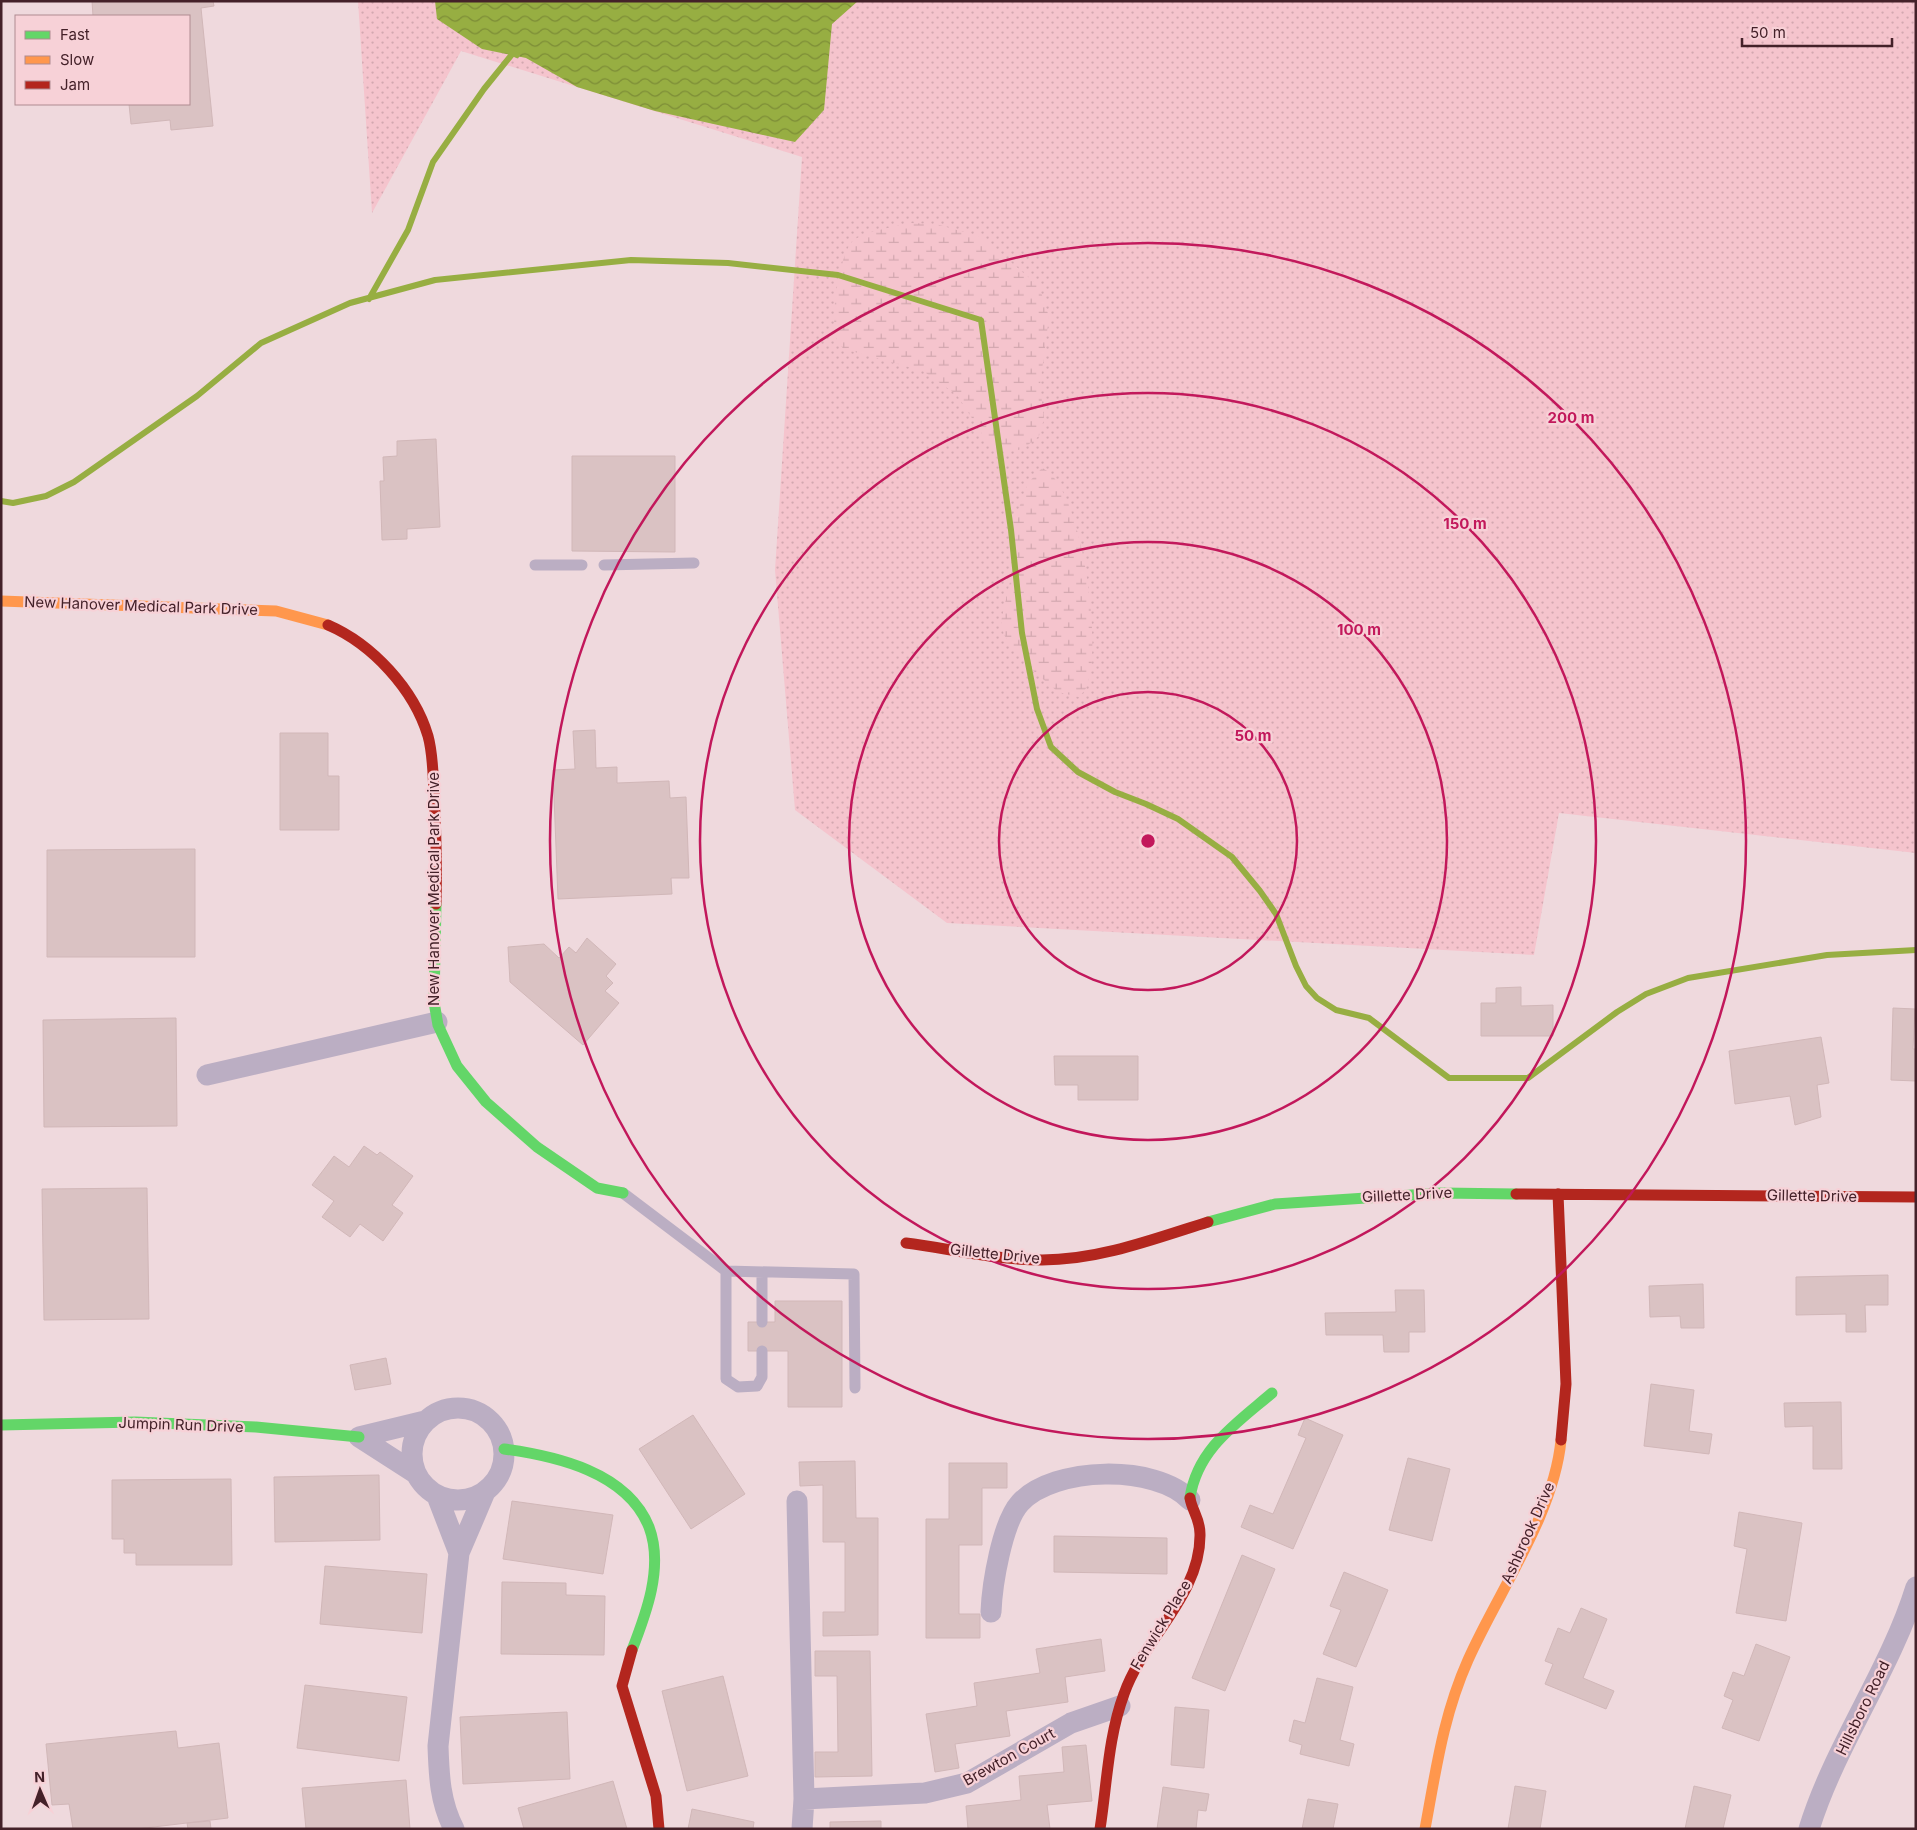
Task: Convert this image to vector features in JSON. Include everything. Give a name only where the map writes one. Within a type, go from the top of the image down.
[{"type":"street","name":"New Hanover Medical Park Drive","points":[[1,602],[276,611],[306,617],[337,629],[363,646],[386,669],[412,701],[428,736],[432,763],[436,842],[434,1002],[437,1022],[446,1044],[466,1078],[485,1102],[507,1122],[559,1164],[598,1188],[623,1193]]},
{"type":"street","points":[[207,1075],[437,1022]]},
{"type":"street","name":"Gillette Drive","points":[[906,1243],[1017,1259],[1043,1260],[1079,1257],[1126,1248],[1247,1210],[1275,1204],[1442,1193],[1916,1197]]},
{"type":"street","name":"Ashbrook Drive","points":[[1425,1829],[1445,1721],[1468,1660],[1531,1535],[1550,1487],[1560,1451],[1566,1384],[1558,1194]]},
{"type":"street","points":[[1190,1500],[1192,1482],[1203,1460],[1221,1437],[1272,1393]]},
{"type":"street","name":"Jumpin Run Drive","points":[[1,1425],[136,1422],[256,1427],[360,1437],[425,1421],[451,1408],[476,1412],[495,1426],[504,1449],[500,1473],[485,1492],[459,1553],[438,1746],[439,1778],[443,1802],[454,1829]]},
{"type":"street","points":[[415,1474],[411,1448],[415,1436],[425,1421]]},
{"type":"street","name":"Jumpin Run Drive","points":[[360,1437],[415,1474],[429,1491],[437,1496],[459,1553]]},
{"type":"street","points":[[504,1449],[555,1458],[601,1478],[617,1488],[635,1504],[649,1528],[653,1544],[648,1606],[640,1631],[623,1670],[622,1686],[656,1796],[658,1829]]},
{"type":"street","points":[[991,1612],[995,1570],[1012,1515],[1019,1504],[1042,1487],[1060,1480],[1080,1476],[1120,1475],[1146,1478],[1175,1487],[1190,1500]]},
{"type":"street","points":[[437,1496],[463,1501],[485,1492]]},
{"type":"street","name":"Fenwick Place","points":[[1100,1829],[1120,1706],[1139,1659],[1171,1612],[1196,1562],[1200,1532],[1198,1517],[1190,1500]]},
{"type":"street","points":[[797,1501],[804,1799],[802,1829]]},
{"type":"street","name":"Hillsboro Road","points":[[1809,1829],[1826,1785],[1884,1667],[1916,1587]]},
{"type":"street","name":"Brewton Court","points":[[804,1799],[925,1793],[967,1783],[1071,1723],[1120,1706]]},
{"type":"lane","points":[[604,564],[694,563]]},
{"type":"lane","points":[[535,565],[582,565]]},
{"type":"lane","points":[[623,1193],[726,1271],[854,1274],[855,1388]]},
{"type":"lane","points":[[726,1271],[726,1379],[738,1387],[756,1386],[762,1377],[762,1350]]},
{"type":"lane","points":[[762,1273],[762,1322]]},
{"type":"green space","points":[[358,1],[1916,1],[1916,853],[1559,813],[1534,955],[947,923],[795,810],[775,570],[802,157],[461,51],[372,213]]},
{"type":"green space","points":[[909,223],[936,224],[981,237],[1039,286],[1049,317],[1040,385],[1044,419],[1039,436],[1023,449],[1012,451],[988,443],[957,395],[923,371],[844,349],[838,342],[834,320],[835,304],[840,272],[849,247],[854,240],[866,234]]},
{"type":"green space","points":[[1042,468],[1056,481],[1068,504],[1086,570],[1091,606],[1091,669],[1086,688],[1079,697],[1058,692],[1029,667],[1004,635],[1001,621],[1014,564],[1011,530],[1028,483]]},
{"type":"water","points":[[435,1],[858,1],[832,24],[824,110],[795,142],[655,111],[577,87],[526,58],[482,49],[437,19]]},
{"type":"building","points":[[92,1],[213,1],[214,6],[201,8],[213,126],[171,130],[170,120],[131,124],[129,105],[190,105],[190,15],[93,15]]},
{"type":"building","points":[[436,439],[440,527],[407,529],[407,539],[382,540],[380,481],[384,481],[383,457],[397,456],[397,441]]},
{"type":"building","points":[[572,456],[675,456],[675,552],[572,551]]},
{"type":"building","points":[[595,730],[596,768],[617,767],[617,783],[669,781],[670,798],[686,797],[689,878],[671,878],[672,894],[558,899],[553,770],[575,769],[573,731]]},
{"type":"building","points":[[280,733],[328,733],[328,776],[339,776],[339,830],[280,830]]},
{"type":"building","points":[[195,849],[195,957],[47,957],[47,850]]},
{"type":"building","points":[[587,938],[616,964],[606,976],[613,983],[605,991],[619,1003],[583,1045],[510,982],[508,947],[544,944],[559,958],[569,947],[576,953]]},
{"type":"building","points":[[1521,987],[1521,1006],[1553,1005],[1553,1036],[1481,1036],[1481,1003],[1496,1003],[1496,988]]},
{"type":"building","points":[[1893,1008],[1915,1009],[1913,1049],[1916,1049],[1916,1081],[1891,1080]]},
{"type":"building","points":[[176,1018],[177,1126],[44,1127],[43,1020]]},
{"type":"building","points":[[1821,1037],[1829,1083],[1817,1085],[1821,1117],[1795,1125],[1790,1096],[1735,1104],[1729,1051]]},
{"type":"building","points":[[1054,1056],[1138,1056],[1138,1100],[1078,1100],[1078,1085],[1055,1085]]},
{"type":"building","points":[[364,1146],[377,1155],[380,1152],[413,1176],[392,1205],[403,1213],[383,1241],[360,1224],[350,1237],[322,1217],[334,1201],[312,1185],[334,1156],[349,1167]]},
{"type":"building","points":[[147,1188],[149,1319],[44,1320],[42,1189]]},
{"type":"building","points":[[1888,1275],[1888,1305],[1865,1305],[1866,1332],[1846,1332],[1846,1314],[1796,1315],[1796,1277]]},
{"type":"building","points":[[1703,1284],[1704,1328],[1681,1328],[1680,1316],[1650,1317],[1649,1286]]},
{"type":"building","points":[[1395,1290],[1424,1290],[1425,1332],[1409,1332],[1409,1352],[1384,1352],[1383,1335],[1326,1335],[1325,1313],[1396,1312]]},
{"type":"building","points":[[775,1301],[842,1301],[842,1407],[788,1407],[788,1351],[748,1351],[748,1322],[775,1322]]},
{"type":"building","points":[[386,1358],[391,1384],[355,1390],[350,1365]]},
{"type":"building","points":[[1651,1384],[1694,1390],[1689,1431],[1712,1434],[1709,1454],[1644,1446]]},
{"type":"building","points":[[1841,1402],[1842,1469],[1813,1469],[1813,1426],[1785,1427],[1784,1403]]},
{"type":"building","points":[[693,1415],[745,1494],[691,1529],[639,1449]]},
{"type":"building","points":[[1305,1418],[1343,1435],[1293,1549],[1241,1527],[1250,1505],[1273,1514],[1306,1438],[1298,1435]]},
{"type":"building","points":[[1408,1458],[1450,1469],[1432,1541],[1389,1530]]},
{"type":"building","points":[[855,1461],[856,1518],[878,1518],[878,1635],[823,1636],[823,1612],[845,1612],[845,1542],[823,1542],[823,1485],[800,1486],[799,1462]]},
{"type":"building","points":[[949,1463],[1007,1463],[1007,1488],[982,1488],[982,1545],[959,1545],[959,1614],[980,1614],[980,1638],[926,1638],[926,1519],[949,1519]]},
{"type":"building","points":[[379,1475],[380,1540],[275,1542],[274,1477]]},
{"type":"building","points":[[231,1479],[232,1565],[136,1565],[136,1553],[124,1553],[124,1539],[112,1539],[112,1480]]},
{"type":"building","points":[[512,1501],[613,1515],[603,1574],[503,1559]]},
{"type":"building","points":[[1739,1512],[1802,1523],[1786,1621],[1736,1613],[1747,1549],[1734,1546]]},
{"type":"building","points":[[1054,1536],[1167,1538],[1167,1574],[1054,1572]]},
{"type":"building","points":[[1242,1555],[1275,1569],[1225,1691],[1192,1678]]},
{"type":"building","points":[[325,1566],[427,1574],[422,1633],[320,1624]]},
{"type":"building","points":[[1344,1572],[1388,1590],[1356,1667],[1323,1654],[1341,1610],[1330,1606]]},
{"type":"building","points":[[502,1582],[566,1583],[566,1595],[605,1596],[604,1655],[501,1654]]},
{"type":"building","points":[[1581,1608],[1607,1619],[1583,1678],[1614,1691],[1606,1709],[1545,1684],[1553,1664],[1545,1661],[1558,1628],[1570,1633]]},
{"type":"building","points":[[1101,1639],[1105,1671],[1065,1677],[1068,1702],[1006,1711],[1010,1736],[955,1744],[959,1768],[935,1772],[926,1714],[977,1706],[974,1683],[1040,1673],[1036,1649]]},
{"type":"building","points":[[1756,1644],[1790,1657],[1759,1741],[1722,1728],[1733,1700],[1724,1696],[1733,1672],[1744,1676]]},
{"type":"building","points":[[815,1651],[870,1651],[872,1776],[815,1777],[815,1752],[838,1752],[837,1676],[815,1676]]},
{"type":"building","points":[[723,1676],[748,1776],[687,1791],[662,1691]]},
{"type":"building","points":[[1317,1678],[1353,1687],[1340,1740],[1354,1744],[1349,1766],[1300,1754],[1302,1745],[1289,1741],[1294,1720],[1305,1723]]},
{"type":"building","points":[[305,1685],[407,1697],[399,1761],[297,1748]]},
{"type":"building","points":[[1175,1707],[1209,1710],[1204,1768],[1171,1765]]},
{"type":"building","points":[[567,1712],[570,1779],[463,1784],[460,1717]]},
{"type":"building","points":[[176,1731],[178,1748],[219,1743],[228,1818],[137,1829],[73,1829],[69,1804],[52,1805],[46,1744]]},
{"type":"building","points":[[1086,1745],[1092,1801],[1047,1805],[1050,1829],[968,1829],[966,1806],[1021,1800],[1019,1776],[1064,1772],[1062,1747]]},
{"type":"building","points":[[406,1780],[410,1829],[306,1829],[302,1788]]},
{"type":"building","points":[[613,1781],[627,1829],[524,1829],[518,1808]]},
{"type":"building","points":[[1515,1786],[1546,1791],[1540,1829],[1508,1829]]},
{"type":"building","points":[[1694,1786],[1731,1795],[1723,1829],[1685,1829]]},
{"type":"building","points":[[1163,1787],[1209,1794],[1206,1811],[1198,1810],[1196,1829],[1157,1829]]},
{"type":"building","points":[[1308,1799],[1338,1804],[1333,1829],[1302,1829]]},
{"type":"building","points":[[692,1809],[754,1822],[753,1829],[688,1829]]},
{"type":"building","points":[[210,1821],[211,1829],[188,1829],[187,1823]]},
{"type":"building","points":[[881,1821],[881,1829],[830,1829],[830,1822]]},
{"type":"waterway","points":[[369,299],[408,230],[433,162],[484,89],[513,53],[517,55]]},
{"type":"waterway","points":[[1,501],[13,503],[46,496],[74,482],[197,396],[261,343],[350,303],[435,280],[631,260],[728,263],[838,275],[981,320],[1011,530],[1022,633],[1037,709],[1051,747],[1078,772],[1115,792],[1178,819],[1232,857],[1276,914],[1296,966],[1306,986],[1317,998],[1336,1010],[1369,1018],[1449,1078],[1528,1078],[1617,1012],[1646,994],[1688,978],[1827,955],[1916,950]]},
{"type":"traffic: fast","points":[[436,904],[434,1002],[438,1025],[457,1066],[486,1102],[537,1147],[597,1188],[623,1193]]},
{"type":"traffic: fast","points":[[1208,1222],[1275,1204],[1442,1193],[1516,1194]]},
{"type":"traffic: fast","points":[[1190,1498],[1194,1481],[1201,1465],[1220,1438],[1272,1393]]},
{"type":"traffic: fast","points":[[1,1425],[135,1422],[256,1427],[359,1437]]},
{"type":"traffic: fast","points":[[504,1449],[546,1456],[588,1470],[607,1480],[639,1508],[649,1527],[655,1558],[651,1590],[643,1621],[632,1650]]},
{"type":"traffic: slow","points":[[1,601],[276,611],[328,625]]},
{"type":"traffic: slow","points":[[1425,1829],[1441,1743],[1459,1681],[1480,1634],[1536,1525],[1548,1496],[1561,1440]]},
{"type":"traffic: jam","points":[[328,625],[360,644],[389,670],[413,702],[428,736],[432,764],[436,849],[436,904]]},
{"type":"traffic: jam","points":[[1516,1194],[1916,1197]]},
{"type":"traffic: jam","points":[[1558,1194],[1566,1384],[1561,1440]]},
{"type":"traffic: jam","points":[[906,1243],[1025,1260],[1063,1259],[1126,1247],[1208,1222]]},
{"type":"traffic: jam","points":[[1100,1829],[1114,1727],[1124,1694],[1144,1654],[1181,1597],[1191,1577],[1198,1556],[1200,1528],[1190,1498]]},
{"type":"traffic: jam","points":[[632,1650],[622,1686],[656,1796],[659,1829]]}]
